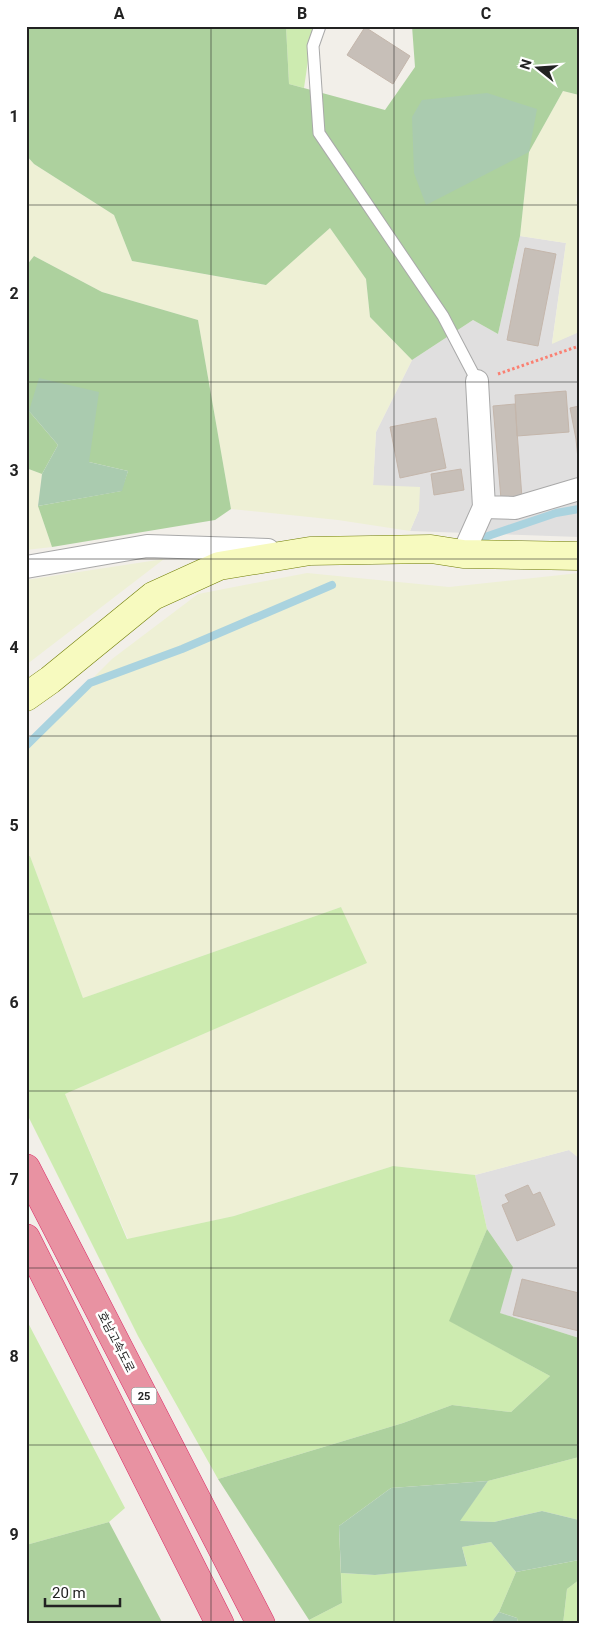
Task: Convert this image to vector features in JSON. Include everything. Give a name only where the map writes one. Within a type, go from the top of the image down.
[{"type":"highway","name":"호남고속도로","points":[[26,1168],[261,1624]]},
{"type":"highway","points":[[26,1238],[220,1624]]},
{"type":"street","points":[[463,554],[484,507],[476,381]]},
{"type":"street","points":[[484,507],[515,508],[579,489]]},
{"type":"street","points":[[26,567],[147,546],[310,551],[431,550],[463,554],[579,556]]},
{"type":"street","points":[[26,697],[50,680],[153,596],[218,566],[310,551]]},
{"type":"lane","points":[[320,26],[313,46],[319,133],[443,316],[476,381]]},
{"type":"path","points":[[476,381],[579,346]]},
{"type":"shaded area","points":[[520,236],[566,243],[552,343],[579,332],[579,537],[410,531],[419,510],[373,486],[376,432],[412,360],[473,320],[498,334]]},
{"type":"shaded area","points":[[569,1150],[579,1158],[579,1338],[499,1313],[513,1267],[487,1229],[475,1175]]},
{"type":"green space","points":[[26,26],[286,26],[289,84],[385,110],[415,67],[412,26],[579,26],[579,95],[563,91],[529,152],[520,236],[498,334],[473,320],[412,360],[370,317],[366,279],[330,228],[266,285],[132,261],[114,215],[34,164],[26,155]]},
{"type":"green space","points":[[286,26],[313,26],[304,88],[289,84]]},
{"type":"green space","points":[[563,91],[579,95],[579,176],[576,201],[579,203],[579,332],[552,344],[566,243],[520,236],[529,152]]},
{"type":"green space","points":[[487,93],[537,109],[529,152],[426,205],[414,173],[412,117],[422,100]]},
{"type":"green space","points":[[26,155],[34,164],[114,215],[132,261],[265,285],[330,228],[366,279],[370,317],[412,360],[376,432],[373,485],[420,487],[419,510],[410,531],[338,520],[231,509],[198,320],[102,292],[34,256],[26,266]]},
{"type":"green space","points":[[34,256],[102,292],[198,320],[231,509],[215,520],[52,547],[38,506],[121,491],[128,471],[89,462],[29,411],[58,445],[42,474],[26,468],[26,266]]},
{"type":"green space","points":[[39,378],[99,392],[89,462],[128,471],[122,491],[38,506],[42,474],[58,445],[29,411]]},
{"type":"green space","points":[[26,468],[42,474],[38,506],[52,547],[26,550]]},
{"type":"green space","points":[[164,559],[26,665],[26,580]]},
{"type":"green space","points":[[307,573],[449,587],[579,573],[579,1158],[569,1150],[475,1175],[393,1166],[234,1216],[128,1239],[65,1094],[366,963],[341,907],[83,998],[30,856],[26,857],[26,745],[112,659],[198,594]]},
{"type":"green space","points":[[30,856],[83,998],[341,907],[367,963],[65,1094],[127,1239],[234,1216],[393,1166],[475,1175],[487,1229],[450,1321],[550,1376],[511,1412],[452,1405],[403,1423],[218,1479],[138,1336],[26,1112],[26,857]]},
{"type":"green space","points":[[487,1229],[513,1267],[500,1313],[579,1338],[579,1457],[488,1481],[391,1488],[339,1526],[342,1603],[309,1620],[218,1479],[403,1423],[452,1405],[511,1412],[550,1376],[449,1321]]},
{"type":"green space","points":[[26,1319],[125,1508],[109,1522],[26,1545]]},
{"type":"green space","points":[[579,1457],[579,1520],[542,1511],[494,1522],[459,1521],[488,1481]]},
{"type":"green space","points":[[488,1481],[460,1521],[494,1522],[542,1511],[579,1520],[579,1560],[516,1572],[491,1542],[462,1547],[467,1566],[375,1575],[341,1573],[339,1526],[391,1488]]},
{"type":"green space","points":[[109,1522],[163,1624],[26,1624],[26,1545]]},
{"type":"green space","points":[[491,1542],[516,1572],[499,1612],[490,1624],[311,1624],[309,1620],[342,1603],[341,1573],[375,1575],[467,1565],[462,1547]]},
{"type":"green space","points":[[579,1560],[579,1580],[567,1589],[563,1624],[518,1624],[517,1618],[499,1612],[516,1572]]},
{"type":"green space","points":[[579,1580],[579,1624],[563,1624],[567,1589]]},
{"type":"green space","points":[[499,1612],[517,1618],[518,1624],[490,1624]]},
{"type":"building","points":[[365,27],[410,56],[393,84],[347,55]]},
{"type":"building","points":[[525,248],[556,254],[538,346],[507,340]]},
{"type":"building","points":[[566,391],[569,432],[517,436],[515,395]]},
{"type":"building","points":[[515,404],[522,498],[501,499],[493,406]]},
{"type":"building","points":[[579,406],[579,439],[576,439],[570,408]]},
{"type":"building","points":[[436,418],[446,468],[400,478],[390,427]]},
{"type":"building","points":[[576,439],[579,439],[579,469]]},
{"type":"building","points":[[461,469],[464,490],[434,495],[431,474]]},
{"type":"building","points":[[528,1185],[533,1195],[540,1192],[555,1225],[517,1241],[502,1205],[509,1202],[505,1195]]},
{"type":"building","points":[[522,1279],[579,1293],[579,1331],[513,1315]]},
{"type":"waterway","points":[[479,539],[556,513],[579,509]]},
{"type":"waterway","points":[[26,746],[90,683],[182,649],[332,585]]}]
